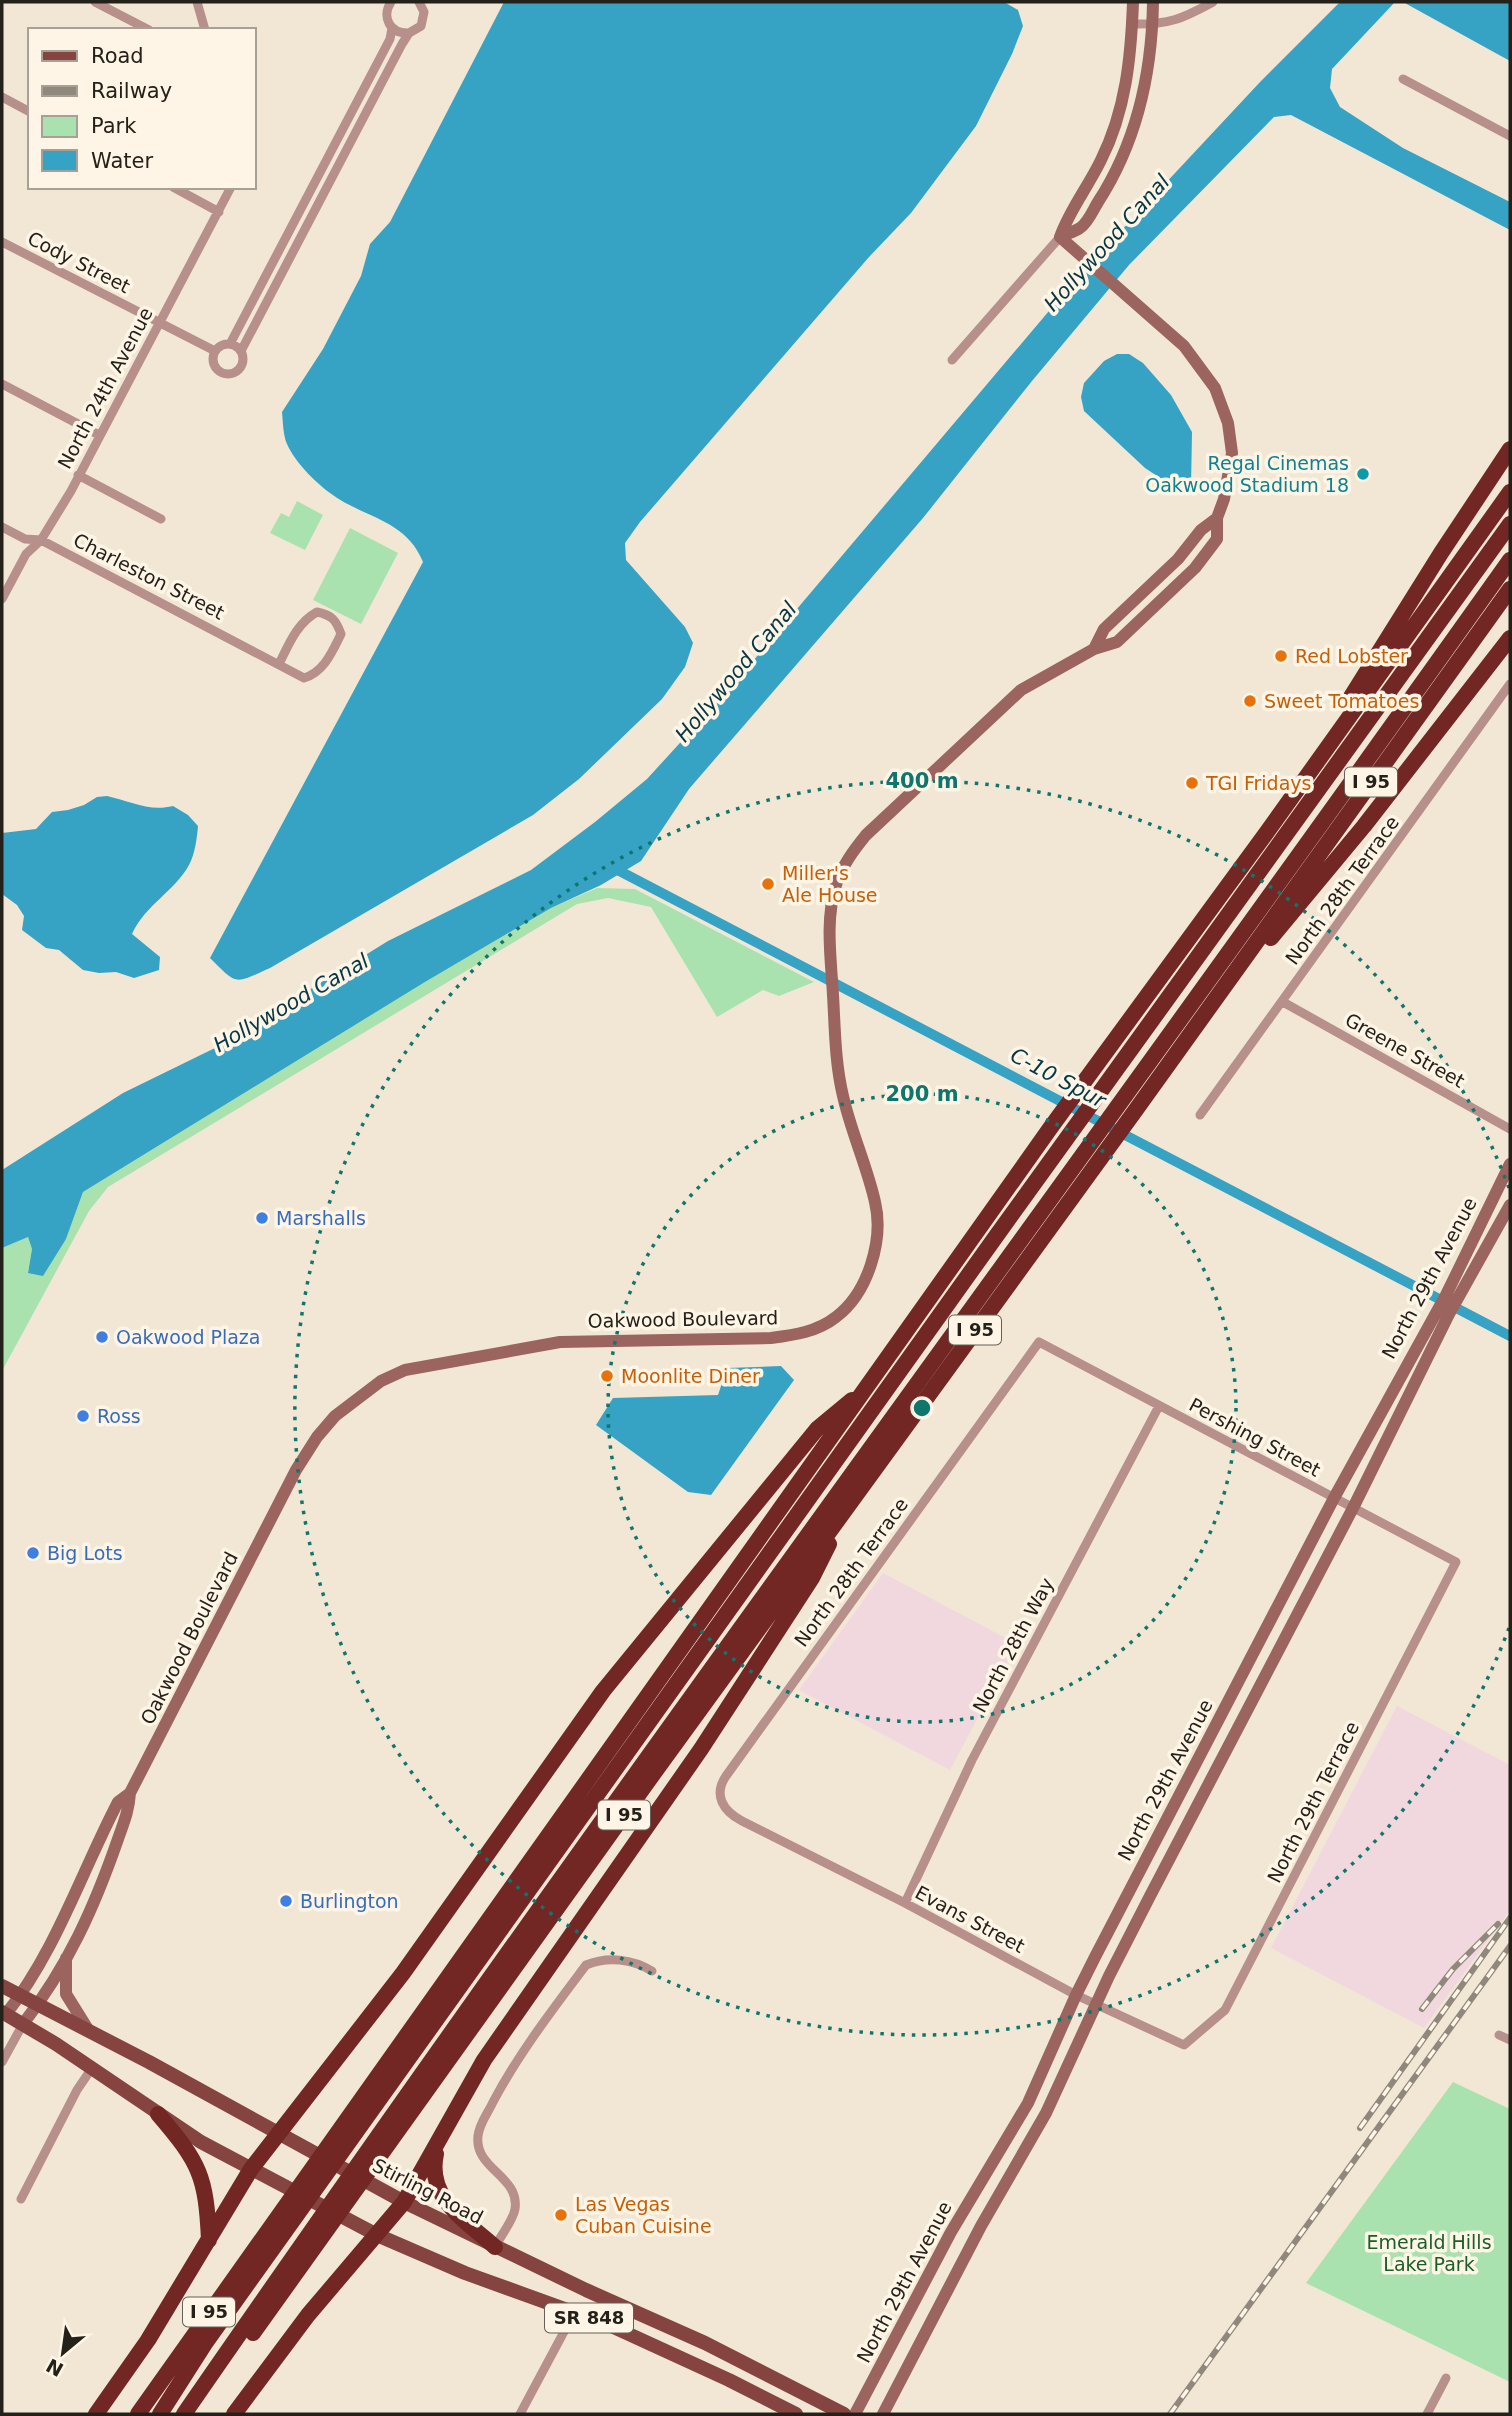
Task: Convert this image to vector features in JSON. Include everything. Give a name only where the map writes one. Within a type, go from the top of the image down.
[{"type":"highway","points":[[1267,832],[1441,553],[1510,449]]},
{"type":"highway","name":"I 95","points":[[138,2414],[339,2143],[1051,1127],[1267,832],[1510,492]]},
{"type":"highway","points":[[339,2143],[1510,524]]},
{"type":"highway","points":[[370,2159],[803,1542],[1096,1149],[1118,1105],[1510,560]]},
{"type":"highway","name":"I 95","points":[[197,2414],[370,2159],[847,1507],[1096,1149],[1135,1111],[1510,589]]},
{"type":"highway","points":[[1232,975],[1255,958],[1364,826],[1510,638]]},
{"type":"highway","points":[[96,2414],[148,2340],[250,2169],[403,1973],[603,1691],[817,1429],[867,1387]]},
{"type":"highway","points":[[234,2414],[308,2315],[404,2202],[484,2060],[701,1749],[812,1578],[847,1507]]},
{"type":"highway","points":[[158,2114],[197,2164],[205,2195],[209,2241]]},
{"type":"highway","points":[[442,2135],[435,2158],[434,2173],[439,2194],[448,2206],[495,2247]]},
{"type":"highway","points":[[160,2414],[288,2214]]},
{"type":"highway","points":[[184,2414],[320,2230]]},
{"type":"main road","name":"Stirling Road","points":[[2,1986],[404,2202],[586,2290],[705,2343],[844,2414]]},
{"type":"main road","name":"SR 848","points":[[3,2016],[23,2024],[92,2067],[201,2142],[377,2235],[446,2265],[655,2345],[796,2414]]},
{"type":"street","points":[[95,2],[145,28]]},
{"type":"street","points":[[197,2],[204,28]]},
{"type":"street","points":[[952,360],[1060,237],[1069,214],[1086,188],[1114,132],[1124,97],[1133,2]]},
{"type":"street","points":[[1060,237],[1082,227],[1111,183],[1131,135],[1142,101],[1153,25],[1153,2]]},
{"type":"street","points":[[1132,24],[1153,25],[1181,19],[1213,2]]},
{"type":"street","points":[[386,3],[386,18],[392,28],[397,32],[409,33],[416,30],[424,19],[422,3]]},
{"type":"street","points":[[392,28],[390,39],[230,344],[215,351],[214,366],[221,373],[231,374],[242,365],[241,351],[409,33]]},
{"type":"street","points":[[1403,79],[1510,136]]},
{"type":"street","points":[[2,97],[28,111]]},
{"type":"street","points":[[177,189],[219,212]]},
{"type":"street","name":"North 24th Avenue","points":[[2,599],[26,554],[41,540],[78,475],[230,189]]},
{"type":"street","name":"Oakwood Boulevard","points":[[3,2016],[21,1996],[78,1891],[98,1841],[118,1802],[130,1793],[296,1469],[335,1416],[381,1381],[405,1370],[560,1342],[771,1338],[803,1334],[836,1317],[868,1277],[876,1245],[876,1205],[843,1096],[836,1050],[831,969],[830,910],[835,887],[848,859],[866,835],[1021,690],[1094,649],[1117,642],[1195,568],[1217,539],[1217,518],[1224,499],[1232,453],[1228,423],[1214,388],[1184,346],[1060,237]]},
{"type":"street","name":"Cody Street","points":[[2,242],[215,351]]},
{"type":"street","points":[[230,344],[241,351]]},
{"type":"street","points":[[2,384],[99,435]]},
{"type":"street","points":[[78,475],[161,519]]},
{"type":"street","name":"Oakwood Boulevard","points":[[1094,649],[1104,629],[1178,559],[1201,530],[1217,518]]},
{"type":"street","name":"Charleston Street","points":[[2,527],[25,539],[41,540],[304,678],[314,675],[327,660],[341,634],[337,623],[330,615],[317,612],[307,618],[300,625],[279,664]]},
{"type":"street","name":"North 28th Terrace","points":[[1200,1115],[1510,684]]},
{"type":"street","name":"Greene Street","points":[[1283,1002],[1510,1129]]},
{"type":"street","name":"North 29th Avenue","points":[[883,2414],[981,2226],[1046,2113],[1098,2005],[1109,1976],[1353,1508],[1510,1164]]},
{"type":"street","name":"North 29th Avenue","points":[[1451,1297],[1510,1205]]},
{"type":"street","name":"North 29th Avenue","points":[[855,2414],[951,2232],[1028,2103],[1076,1995],[1334,1498],[1444,1311]]},
{"type":"street","name":"North 28th Terrace","points":[[741,1821],[724,1809],[720,1796],[722,1782],[1039,1342]]},
{"type":"street","name":"Pershing Street","points":[[1039,1342],[1456,1562]]},
{"type":"street","name":"North 28th Way","points":[[905,1903],[972,1760],[1159,1406]]},
{"type":"street","name":"North 29th Terrace","points":[[1184,2045],[1224,2010],[1456,1562]]},
{"type":"street","name":"Oakwood Boulevard","points":[[23,2024],[38,2004],[87,1921],[130,1809],[130,1793]]},
{"type":"street","name":"Evans Street","points":[[741,1821],[905,1903],[1076,1995],[1184,2045]]},
{"type":"street","points":[[66,1958],[66,1994],[89,2031]]},
{"type":"street","points":[[495,2247],[515,2211],[515,2198],[506,2181],[482,2157],[478,2139],[481,2125],[509,2072],[586,1965],[614,1959],[631,1962],[652,1971]]},
{"type":"street","points":[[2,2063],[23,2024]]},
{"type":"street","points":[[1499,2035],[1510,2040]]},
{"type":"street","points":[[21,2199],[73,2097],[92,2067]]},
{"type":"street","points":[[520,2414],[575,2313]]},
{"type":"street","points":[[1427,2414],[1446,2378]]},
{"type":"shaded area","points":[[883,1573],[1017,1644],[950,1770],[799,1690]]},
{"type":"shaded area","points":[[1397,1706],[1510,1765],[1510,1910],[1424,2028],[1271,1948]]},
{"type":"green space","points":[[297,501],[323,515],[305,550],[270,533],[281,513],[289,517]]},
{"type":"green space","points":[[350,528],[398,553],[361,624],[313,600]]},
{"type":"green space","points":[[597,888],[635,889],[814,982],[779,996],[763,990],[717,1017],[651,907],[608,898],[577,904],[108,1187],[89,1211],[2,1371],[2,1248],[28,1237],[32,1249],[28,1272],[66,1239],[83,1192],[425,982],[551,908]]},
{"type":"green space","name":"Emerald Hills Lake Park","points":[[1453,2082],[1510,2109],[1510,2382],[1306,2283]]},
{"type":"water","points":[[504,2],[1004,2],[1018,10],[1023,26],[976,126],[911,213],[869,257],[640,522],[625,543],[626,560],[685,627],[693,643],[685,667],[662,699],[579,779],[533,815],[270,968],[243,979],[232,978],[210,958],[423,562],[406,537],[395,528],[343,501],[306,471],[287,444],[282,412],[323,349],[361,276],[370,244],[390,222]]},
{"type":"water","name":"Hollywood Canal","points":[[1340,2],[1395,2],[1332,69],[1330,88],[1340,107],[1403,148],[1510,202],[1510,230],[1291,115],[1274,117],[1129,265],[923,518],[689,789],[641,861],[601,885],[551,908],[425,982],[83,1192],[66,1239],[43,1276],[28,1273],[32,1249],[28,1237],[2,1248],[2,1170],[123,1093],[217,1047],[388,941],[531,870],[647,779],[731,687],[1076,279],[1261,81]]},
{"type":"water","points":[[1403,2],[1510,2],[1510,61]]},
{"type":"water","points":[[1117,354],[1129,354],[1143,363],[1171,395],[1192,432],[1191,487],[1188,492],[1183,493],[1145,468],[1084,411],[1081,397],[1084,383],[1104,361]]},
{"type":"water","points":[[107,796],[148,807],[173,806],[188,815],[198,826],[189,865],[176,883],[145,914],[132,934],[160,957],[159,970],[134,978],[116,972],[83,970],[59,950],[46,948],[22,930],[24,916],[17,905],[2,894],[2,833],[36,829],[52,812],[68,810],[97,797]]},
{"type":"water","points":[[781,1366],[794,1380],[711,1495],[688,1492],[596,1425],[613,1398],[718,1395],[727,1368]]},
{"type":"waterway","name":"C-10 Spur","points":[[610,866],[1510,1336]]},
{"type":"railway","points":[[1360,2128],[1510,1918]]},
{"type":"railway","points":[[1422,2009],[1453,1969],[1498,1924]]},
{"type":"railway","points":[[1170,2414],[1510,1946]]},
{"type":"place","name":"Regal Cinemas Oakwood Stadium 18","points":[[1363,474]]},
{"type":"place","name":"Red Lobster","points":[[1281,656]]},
{"type":"place","name":"Sweet Tomatoes","points":[[1250,701]]},
{"type":"place","name":"TGI Fridays","points":[[1192,783]]},
{"type":"place","name":"Miller's Ale House","points":[[768,884]]},
{"type":"place","name":"Marshalls","points":[[262,1218]]},
{"type":"place","name":"Oakwood Plaza","points":[[102,1337]]},
{"type":"place","name":"Moonlite Diner","points":[[607,1376]]},
{"type":"place","name":"Ross","points":[[83,1416]]},
{"type":"place","name":"Big Lots","points":[[33,1553]]},
{"type":"place","name":"Burlington","points":[[286,1901]]},
{"type":"place","name":"Las Vegas Cuban Cuisine","points":[[561,2215]]}]
